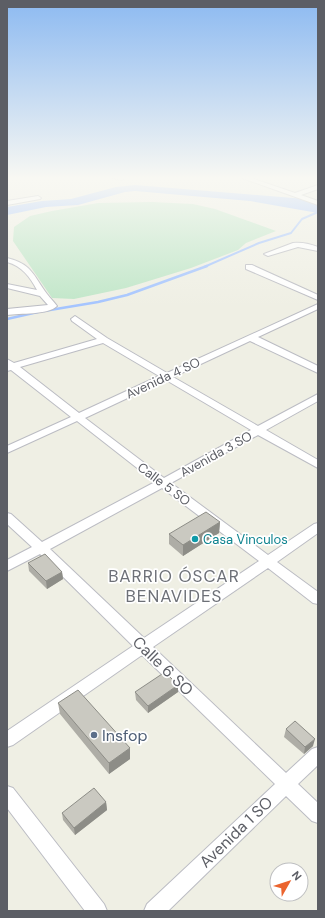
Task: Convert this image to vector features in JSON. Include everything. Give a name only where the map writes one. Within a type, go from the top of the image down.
[{"type":"street","points":[[268,254],[296,244],[306,244],[318,249]]},
{"type":"street","points":[[7,260],[21,264],[36,280],[43,294],[52,306],[44,309],[7,312]]},
{"type":"street","points":[[249,267],[318,298]]},
{"type":"street","points":[[7,286],[43,294]]},
{"type":"street","name":"Avenida 4 SO","points":[[7,450],[318,306]]},
{"type":"street","points":[[75,319],[104,340],[318,465]]},
{"type":"street","points":[[250,337],[318,370]]},
{"type":"street","points":[[9,365],[104,340]]},
{"type":"street","name":"Calle 5 SO","points":[[9,365],[163,484],[318,599]]},
{"type":"street","name":"Avenida 3 SO","points":[[7,566],[163,484],[318,397]]},
{"type":"street","name":"Calle 6 SO","points":[[7,517],[318,815]]},
{"type":"street","points":[[7,740],[318,527]]},
{"type":"street","name":"Avenida 1 SO","points":[[154,911],[318,754]]},
{"type":"street","points":[[7,794],[97,911]]},
{"type":"green space","points":[[23,221],[248,221],[276,231],[246,243],[238,250],[191,268],[126,288],[74,299],[52,298],[13,241],[14,227]]},
{"type":"building","points":[[206,512],[220,522],[183,545],[169,534]]},
{"type":"building","points":[[45,554],[62,572],[46,581],[28,563]]},
{"type":"building","points":[[165,672],[178,685],[148,706],[135,692]]},
{"type":"building","name":"Insfop","points":[[78,690],[130,748],[109,763],[58,703]]},
{"type":"building","points":[[295,721],[315,739],[305,747],[286,729]]},
{"type":"building","points":[[94,788],[106,802],[74,828],[62,813]]},
{"type":"waterway","points":[[204,267],[259,243],[291,233],[301,221]]},
{"type":"waterway","points":[[44,311],[98,302],[127,295],[207,266]]},
{"type":"waterway","points":[[7,319],[38,312]]},
{"type":"place","name":"Casa Vinculos","points":[[195,539]]},
{"type":"place","name":"Insfop","points":[[94,735]]},
{"type":"district","name":"BARRIO ÓSCAR BENAVIDES","points":[[174,586]]}]
